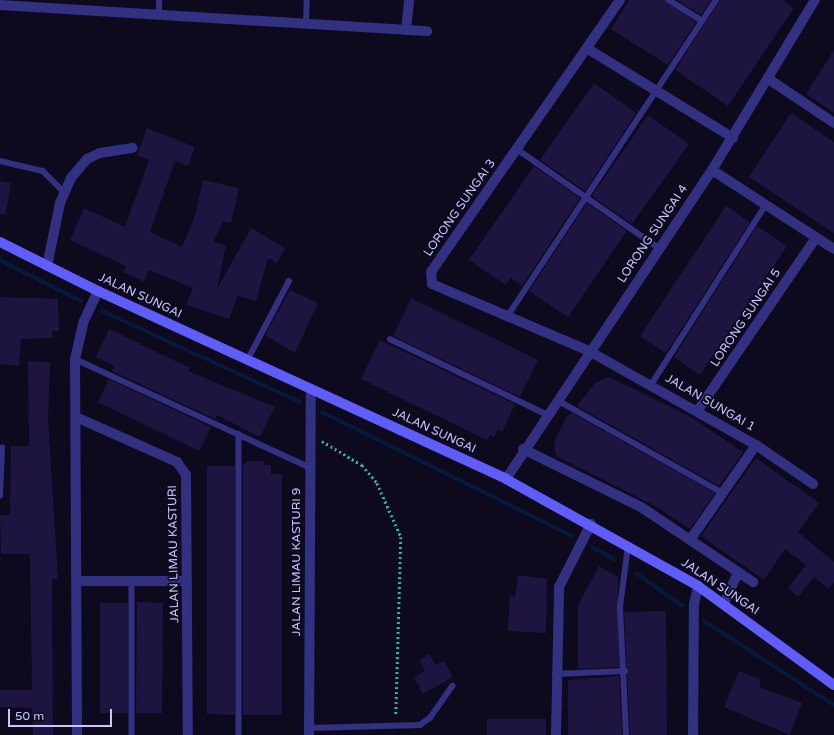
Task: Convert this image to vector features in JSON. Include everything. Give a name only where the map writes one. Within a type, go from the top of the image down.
[{"type":"street","points":[[406,30],[409,0]]},
{"type":"street","name":"LORONG SUNGAI 3","points":[[589,351],[509,314],[432,284],[430,277],[517,149],[588,49],[620,0]]},
{"type":"street","name":"LORONG SUNGAI 4","points":[[506,479],[523,449],[546,414],[733,138],[770,80],[815,0]]},
{"type":"street","points":[[0,5],[427,31]]},
{"type":"street","points":[[588,49],[733,138]]},
{"type":"street","points":[[770,80],[834,123]]},
{"type":"street","points":[[47,266],[64,192],[88,159],[112,149],[133,148]]},
{"type":"street","points":[[712,170],[815,240],[834,249]]},
{"type":"street","name":"LORONG SUNGAI 5","points":[[698,410],[815,240]]},
{"type":"street","name":"JALAN SUNGAI","points":[[0,242],[98,291],[506,479],[591,524],[628,544],[698,586],[834,685]]},
{"type":"street","points":[[77,735],[75,359],[83,323],[98,291]]},
{"type":"street","name":"JALAN SUNGAI 1","points":[[589,351],[698,410],[756,445],[813,484]]},
{"type":"street","name":"JALAN LIMAU KASTURI 9","points":[[309,732],[311,389]]},
{"type":"street","name":"JALAN LIMAU KASTURI","points":[[76,417],[183,467],[187,581],[188,735]]},
{"type":"street","points":[[690,540],[724,494],[756,445]]},
{"type":"street","points":[[523,449],[641,507],[753,582]]},
{"type":"street","points":[[556,735],[555,674],[559,587],[591,524]]},
{"type":"street","points":[[724,604],[738,572]]},
{"type":"street","points":[[77,581],[187,581]]},
{"type":"street","points":[[693,735],[694,604],[698,586]]},
{"type":"lane","points":[[159,0],[159,14]]},
{"type":"lane","points":[[306,24],[307,0]]},
{"type":"lane","points":[[669,0],[702,21]]},
{"type":"lane","points":[[509,314],[584,196],[716,0]]},
{"type":"lane","points":[[517,149],[659,248]]},
{"type":"lane","points":[[0,161],[43,171],[64,192]]},
{"type":"lane","points":[[651,385],[766,206]]},
{"type":"lane","points":[[247,360],[289,281]]},
{"type":"lane","points":[[390,339],[546,414]]},
{"type":"lane","points":[[75,359],[311,468]]},
{"type":"lane","points":[[556,399],[724,494]]},
{"type":"lane","points":[[239,434],[239,735]]},
{"type":"lane","points":[[0,496],[2,448]]},
{"type":"lane","points":[[626,735],[625,671],[620,608],[628,544]]},
{"type":"lane","points":[[132,581],[132,735]]},
{"type":"lane","points":[[555,674],[625,671]]},
{"type":"lane","points":[[309,732],[420,725],[452,686]]},
{"type":"path","points":[[311,435],[362,466],[387,500],[400,537],[396,726]]},
{"type":"building","points":[[629,0],[665,0],[696,22],[668,65],[611,29]]},
{"type":"building","points":[[677,0],[711,0],[701,15]]},
{"type":"building","points":[[720,0],[782,0],[794,8],[728,106],[675,70]]},
{"type":"building","points":[[834,50],[834,113],[806,94]]},
{"type":"building","points":[[594,83],[636,113],[585,191],[540,160]]},
{"type":"building","points":[[791,113],[834,142],[834,233],[749,177]]},
{"type":"building","points":[[648,115],[689,144],[632,224],[592,196]]},
{"type":"building","points":[[147,128],[195,147],[188,166],[175,161],[150,232],[182,247],[195,216],[203,180],[239,188],[231,223],[223,221],[214,241],[226,246],[217,289],[251,228],[285,248],[277,263],[268,258],[256,301],[238,296],[229,319],[186,305],[193,288],[149,270],[144,282],[124,272],[126,266],[70,240],[84,208],[125,227],[149,160],[137,155]]},
{"type":"building","points":[[534,166],[580,198],[522,286],[511,278],[506,285],[469,260]]},
{"type":"building","points":[[0,181],[11,183],[6,214],[0,214]]},
{"type":"building","points":[[587,203],[627,231],[568,317],[529,291]]},
{"type":"building","points":[[726,206],[750,222],[666,353],[640,336]]},
{"type":"building","points":[[757,226],[787,246],[700,375],[674,357]]},
{"type":"building","points":[[290,290],[318,303],[295,353],[265,335]]},
{"type":"building","points":[[0,297],[58,299],[59,331],[52,331],[52,338],[21,339],[19,366],[0,364]]},
{"type":"building","points":[[411,298],[538,360],[520,397],[393,336]]},
{"type":"building","points":[[109,329],[190,368],[188,371],[275,407],[260,437],[217,415],[215,419],[112,371],[115,366],[96,357]]},
{"type":"building","points":[[380,340],[515,404],[502,432],[498,429],[494,437],[490,435],[487,440],[361,379]]},
{"type":"building","points":[[28,361],[50,362],[48,420],[58,579],[52,579],[53,735],[33,735],[32,708],[0,707],[0,690],[32,690],[30,554],[1,554],[0,515],[10,515],[11,446],[29,446]]},
{"type":"building","points":[[609,377],[691,417],[743,452],[719,486],[577,406],[595,383]]},
{"type":"building","points":[[109,379],[211,427],[199,451],[98,402]]},
{"type":"building","points":[[572,413],[715,493],[690,529],[657,507],[556,456],[554,442],[567,416]]},
{"type":"building","points":[[756,458],[819,503],[798,532],[834,562],[834,582],[829,589],[814,577],[798,597],[788,588],[806,565],[785,549],[764,580],[701,536]]},
{"type":"building","points":[[247,461],[264,461],[264,465],[271,465],[271,474],[282,474],[282,715],[243,715],[243,466]]},
{"type":"building","points":[[207,466],[235,466],[235,715],[207,714]]},
{"type":"building","points":[[599,566],[618,577],[619,667],[578,669],[578,605]]},
{"type":"building","points":[[518,575],[547,579],[546,633],[508,631],[510,596],[515,597]]},
{"type":"building","points":[[137,602],[163,603],[162,713],[136,713]]},
{"type":"building","points":[[100,603],[128,603],[128,713],[100,713]]},
{"type":"building","points":[[666,611],[667,735],[630,735],[624,612]]},
{"type":"building","points":[[430,654],[435,665],[444,661],[453,677],[423,694],[414,677],[425,671],[419,660]]},
{"type":"building","points":[[739,671],[761,680],[759,687],[802,703],[790,735],[724,707]]},
{"type":"building","points":[[619,676],[622,735],[568,735],[568,680]]},
{"type":"building","points":[[487,719],[546,719],[546,735],[487,735]]},
{"type":"waterway","points":[[0,260],[81,301]]},
{"type":"waterway","points":[[102,311],[300,402]]},
{"type":"waterway","points":[[322,412],[572,536]]},
{"type":"waterway","points":[[592,547],[615,560]]},
{"type":"waterway","points":[[636,573],[683,606]]},
{"type":"waterway","points":[[704,621],[834,705]]}]
